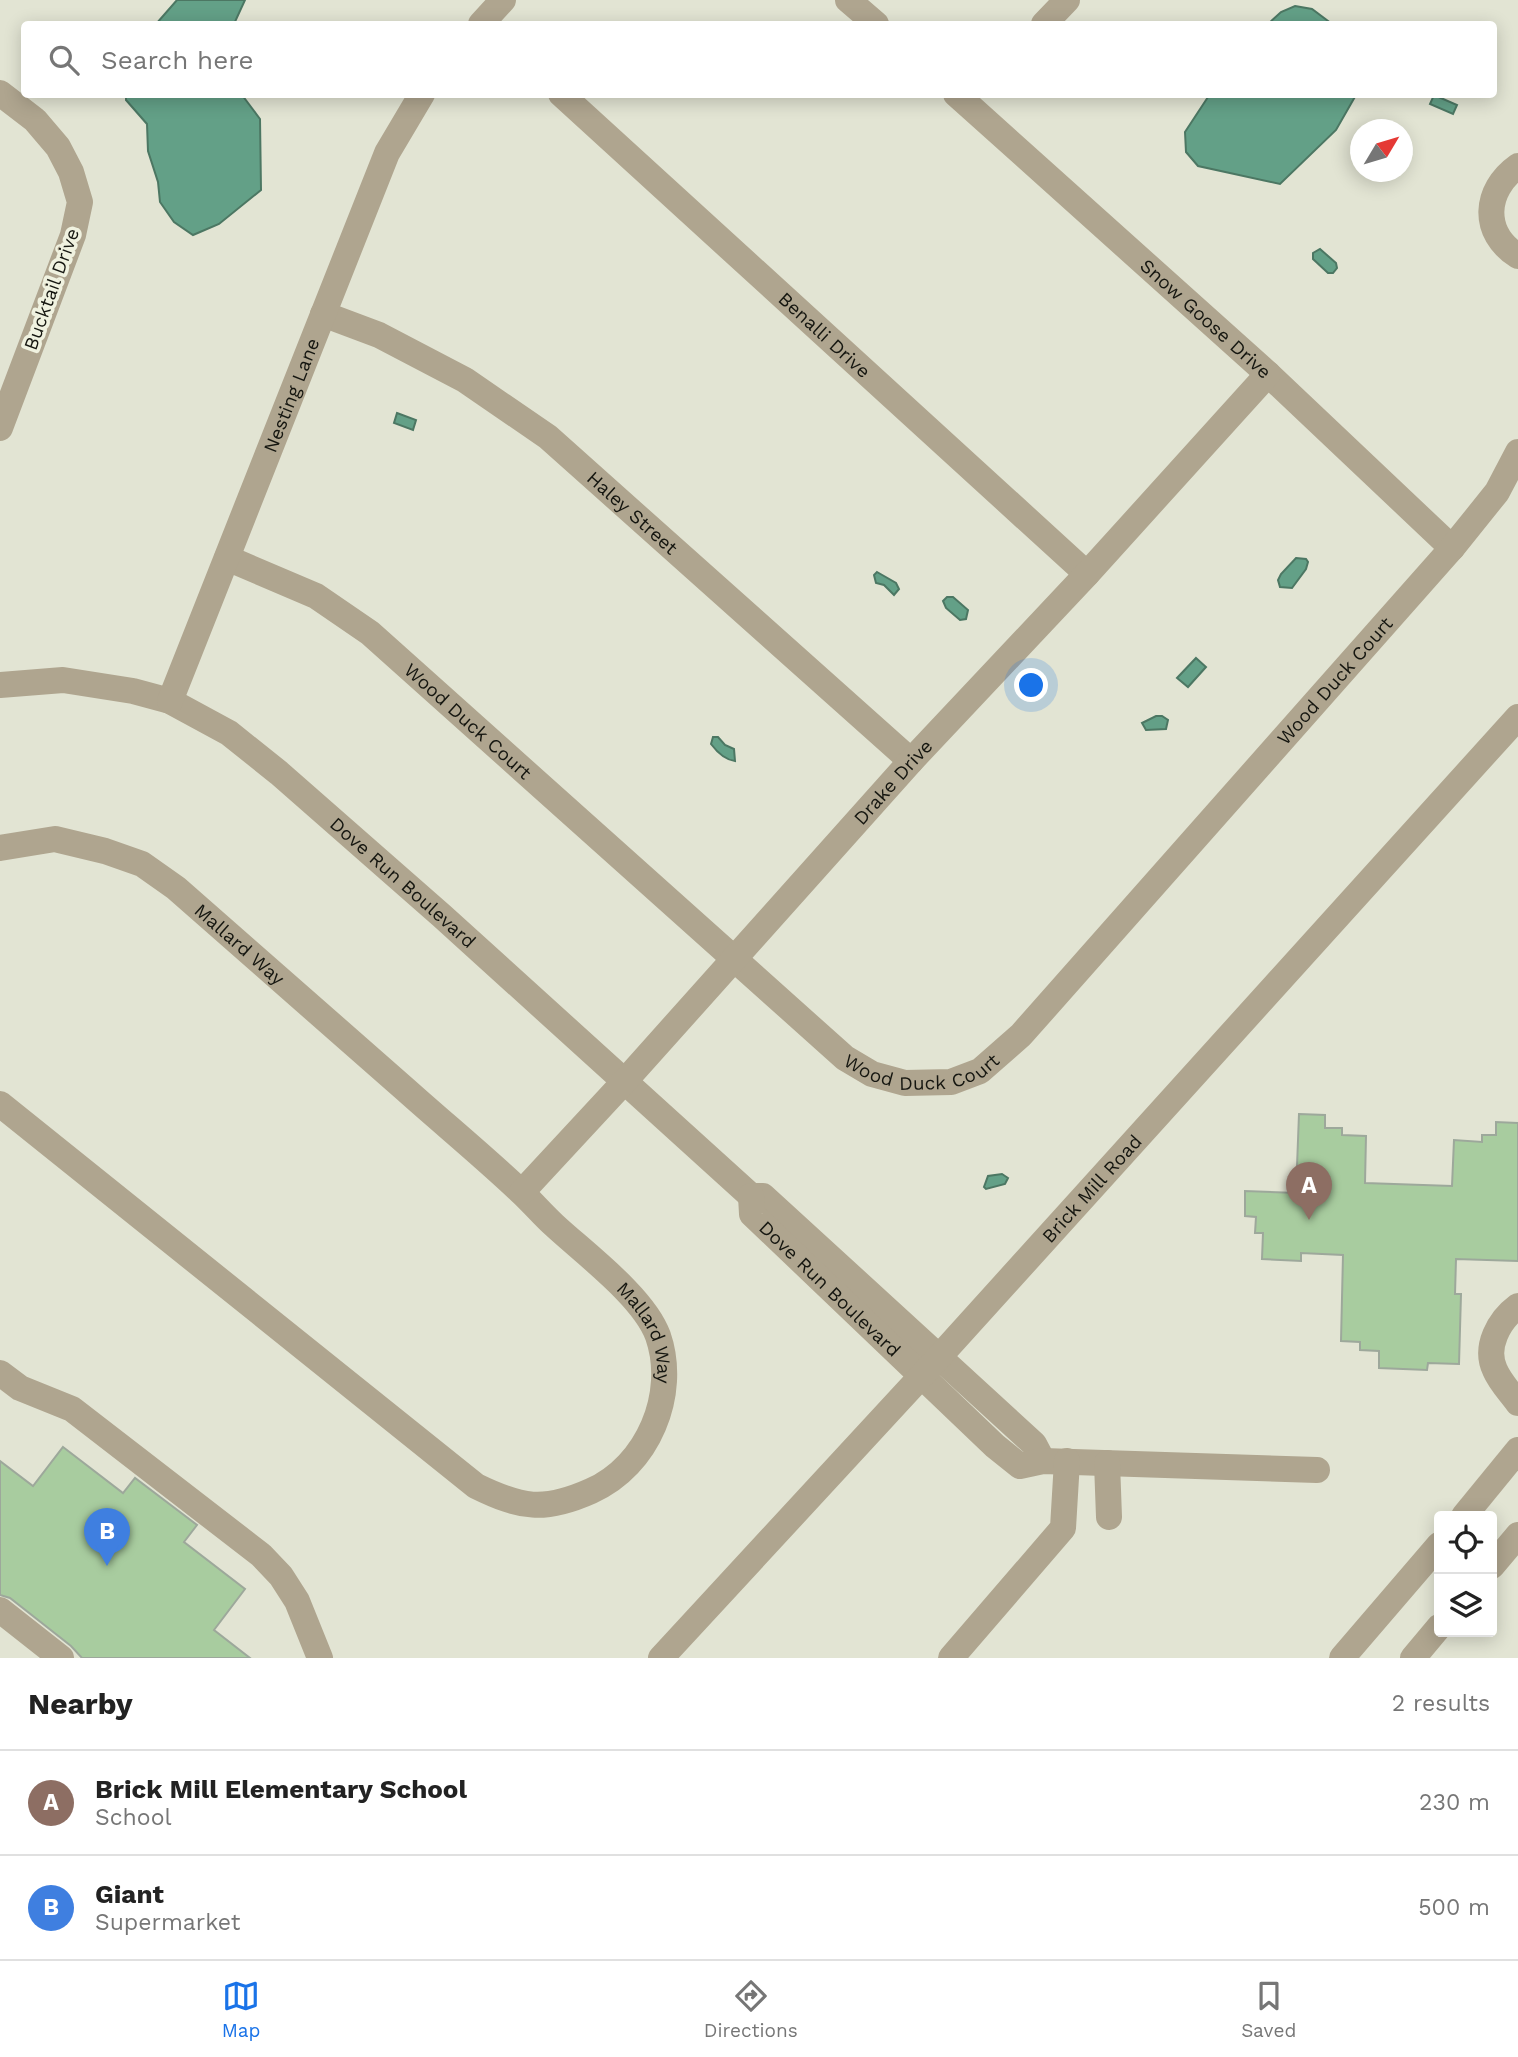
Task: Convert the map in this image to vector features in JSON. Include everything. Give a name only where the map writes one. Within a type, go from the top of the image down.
[{"type":"street","points":[[485,21],[503,0]]},
{"type":"street","points":[[848,0],[872,21]]},
{"type":"street","points":[[1047,21],[1067,0]]},
{"type":"street","name":"Bucktail Drive","points":[[0,93],[35,120],[58,146],[71,172],[80,202],[73,235],[0,428]]},
{"type":"street","name":"Nesting Lane","points":[[170,701],[387,153],[420,98]]},
{"type":"street","name":"Benalli Drive","points":[[565,98],[1087,574]]},
{"type":"street","name":"Snow Goose Drive","points":[[969,99],[1268,374],[1452,548]]},
{"type":"street","points":[[1518,166],[1497,186],[1491,215],[1495,232],[1502,243],[1518,256]]},
{"type":"street","name":"Haley Street","points":[[323,314],[379,335],[465,380],[548,437],[911,761]]},
{"type":"street","name":"Drake Drive","points":[[522,1192],[911,761],[1087,574],[1268,374]]},
{"type":"street","name":"Wood Duck Court","points":[[227,558],[316,596],[370,633],[845,1058],[872,1074],[905,1083],[951,1082],[981,1070],[1021,1035],[1452,548],[1497,492],[1518,452]]},
{"type":"street","name":"Dove Run Boulevard","points":[[0,685],[63,680],[133,691],[170,701],[229,733],[442,916],[751,1196],[763,1196],[1055,1461]]},
{"type":"street","name":"Brick Mill Road","points":[[661,1658],[922,1376],[1518,717]]},
{"type":"street","name":"Mallard Way","points":[[0,848],[55,839],[142,864],[176,887],[522,1192],[639,1305],[657,1334],[664,1363],[664,1396],[653,1430],[631,1460],[604,1485],[570,1500],[538,1506],[508,1501],[476,1486],[0,1104]]},
{"type":"street","name":"Dove Run Boulevard","points":[[751,1196],[752,1214],[1020,1466],[1055,1461]]},
{"type":"street","points":[[1518,1306],[1508,1313],[1498,1327],[1492,1345],[1493,1368],[1518,1403]]},
{"type":"street","points":[[0,1373],[20,1388],[72,1409],[261,1555],[281,1576],[297,1601],[320,1658]]},
{"type":"street","points":[[1468,1511],[1518,1450]]},
{"type":"street","points":[[951,1658],[1063,1528],[1055,1461],[1317,1470]]},
{"type":"street","points":[[1107,1463],[1109,1517]]},
{"type":"street","points":[[1497,1560],[1518,1535]]},
{"type":"street","points":[[1342,1658],[1434,1551]]},
{"type":"street","points":[[0,1610],[26,1639],[61,1658]]},
{"type":"street","points":[[1413,1658],[1434,1633]]},
{"type":"shaded area","points":[[177,0],[245,0],[235,21],[159,21]]},
{"type":"shaded area","points":[[1295,6],[1312,9],[1328,21],[1271,21],[1281,12]]},
{"type":"shaded area","points":[[244,98],[260,119],[261,190],[219,224],[193,235],[174,222],[160,202],[158,182],[148,151],[147,124],[126,100]]},
{"type":"shaded area","points":[[1207,98],[1354,98],[1336,130],[1280,184],[1198,166],[1186,152],[1185,132]]},
{"type":"shaded area","points":[[1433,98],[1441,98],[1457,105],[1453,114],[1430,104]]},
{"type":"shaded area","points":[[1320,249],[1336,263],[1337,268],[1333,273],[1328,273],[1313,259],[1313,253]]},
{"type":"shaded area","points":[[397,413],[416,420],[413,430],[394,423]]},
{"type":"shaded area","points":[[1296,558],[1306,559],[1306,569],[1292,588],[1280,587],[1278,580],[1281,574]]},
{"type":"shaded area","points":[[877,572],[896,583],[899,589],[894,595],[884,585],[876,583],[874,575]]},
{"type":"shaded area","points":[[947,597],[953,597],[968,610],[966,619],[960,620],[946,608],[943,601]]},
{"type":"shaded area","points":[[1196,658],[1206,667],[1188,687],[1177,678]]},
{"type":"shaded area","points":[[1156,716],[1168,720],[1166,729],[1146,730],[1142,723]]},
{"type":"shaded area","points":[[713,737],[718,737],[725,745],[734,749],[735,761],[716,750],[711,744]]},
{"type":"shaded area","points":[[1002,1174],[1008,1178],[1005,1184],[986,1189],[984,1187],[988,1176]]},
{"type":"building","points":[[1299,1114],[1325,1115],[1325,1128],[1342,1128],[1342,1135],[1366,1136],[1365,1183],[1452,1186],[1454,1140],[1482,1142],[1482,1135],[1496,1135],[1496,1122],[1518,1123],[1518,1261],[1456,1259],[1455,1294],[1461,1294],[1459,1364],[1428,1363],[1427,1370],[1379,1368],[1379,1351],[1360,1350],[1360,1342],[1341,1341],[1343,1255],[1301,1253],[1301,1261],[1262,1259],[1263,1233],[1255,1233],[1256,1217],[1245,1216],[1245,1191],[1296,1193]]},
{"type":"building","points":[[63,1447],[123,1493],[135,1478],[197,1525],[184,1542],[245,1589],[214,1630],[250,1658],[82,1658],[71,1646],[10,1598],[0,1595],[0,1461],[33,1486]]},
{"type":"place","name":"Brick Mill Elementary School","points":[[1309,1220]]},
{"type":"place","name":"Giant","points":[[107,1566]]}]
